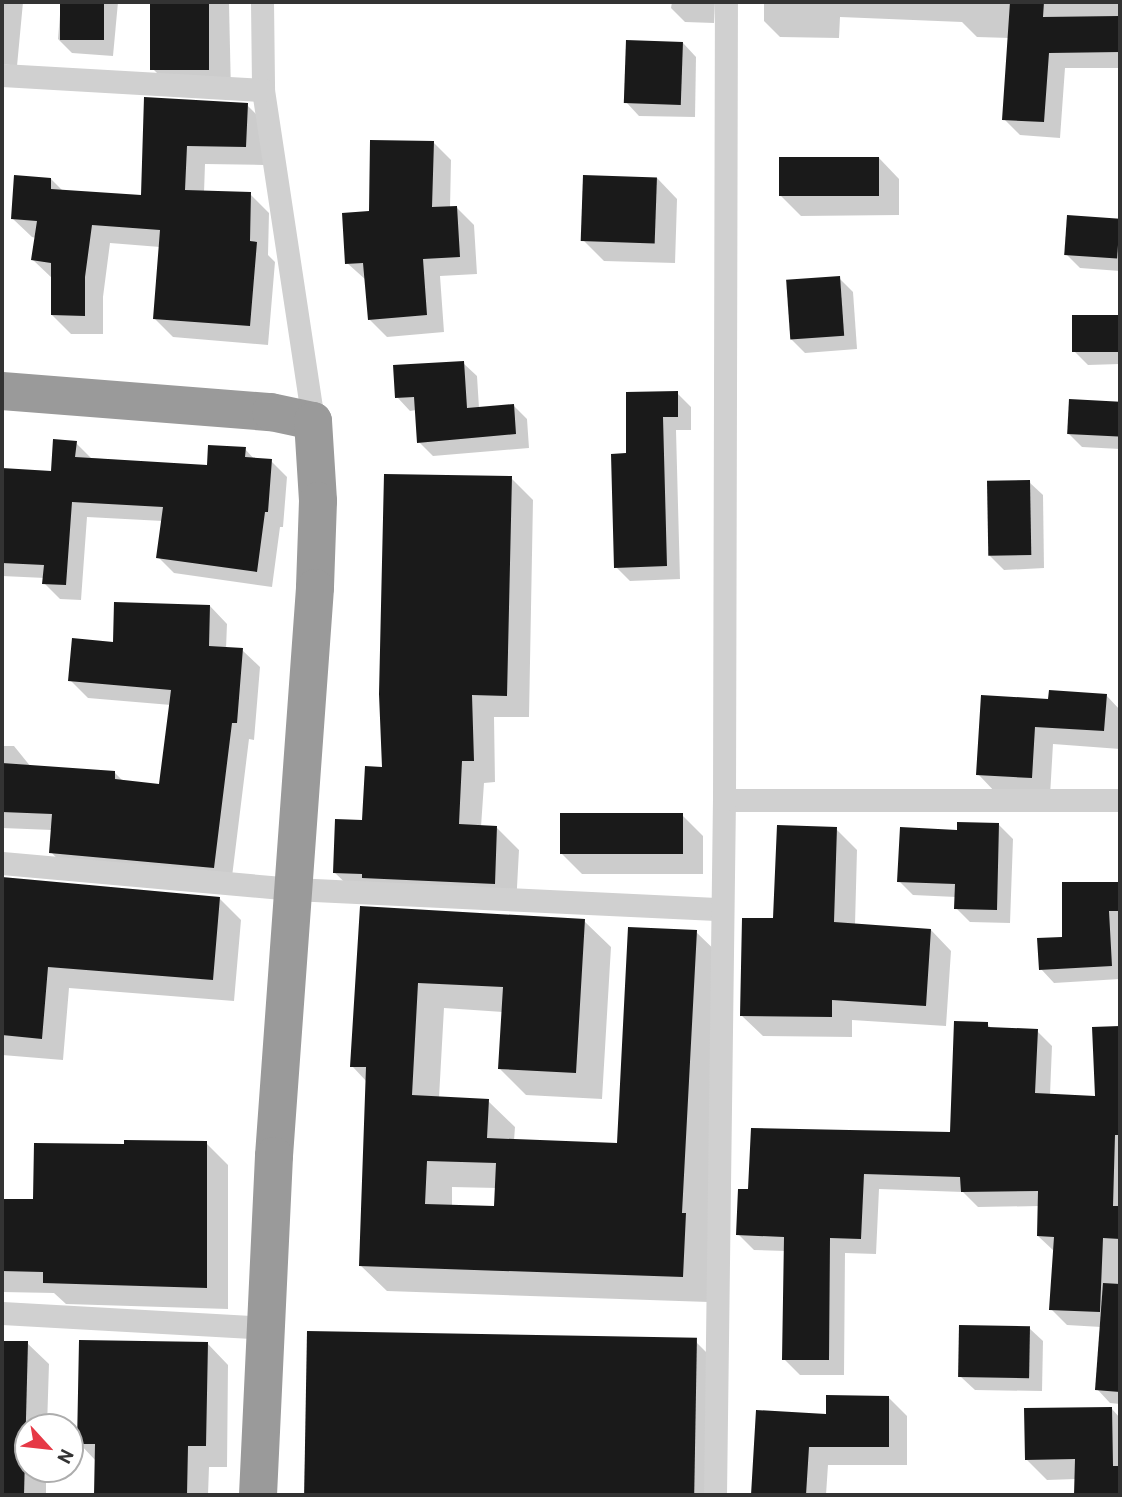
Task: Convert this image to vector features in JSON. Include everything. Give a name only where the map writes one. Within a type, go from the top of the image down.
[{"type":"highway","points":[[2,391],[260,411],[313,421],[318,502],[316,561],[274,1156],[268,1328],[258,1495]]},
{"type":"street","points":[[262,2],[263,89],[313,421]]},
{"type":"street","points":[[715,1495],[724,800],[726,2]]},
{"type":"street","points":[[2,75],[263,89]]},
{"type":"street","points":[[724,800],[1120,800]]},
{"type":"street","points":[[2,863],[293,889],[722,909]]},
{"type":"street","points":[[2,1313],[268,1328]]},
{"type":"building","points":[[60,2],[104,2],[104,40],[60,40]]},
{"type":"building","points":[[150,2],[209,2],[209,70],[150,70]]},
{"type":"building","points":[[1010,2],[1044,2],[1043,17],[1120,16],[1120,52],[1049,53],[1044,122],[1002,120]]},
{"type":"building","points":[[626,40],[683,42],[681,105],[624,103]]},
{"type":"building","points":[[144,97],[248,103],[246,147],[187,146],[185,190],[251,192],[250,241],[257,242],[250,326],[153,319],[160,230],[92,225],[85,277],[85,316],[51,315],[51,263],[31,260],[37,221],[11,219],[14,175],[51,178],[51,189],[141,195]]},
{"type":"building","points":[[370,140],[434,141],[432,207],[457,206],[460,257],[423,259],[427,315],[368,320],[363,263],[345,264],[342,213],[369,211]]},
{"type":"building","points":[[779,157],[879,157],[879,196],[779,196]]},
{"type":"building","points":[[583,175],[657,178],[655,244],[581,241]]},
{"type":"building","points":[[1067,215],[1120,219],[1117,259],[1064,255]]},
{"type":"building","points":[[840,276],[844,336],[790,340],[786,280]]},
{"type":"building","points":[[1072,315],[1120,315],[1120,352],[1072,352]]},
{"type":"building","points":[[464,361],[467,408],[514,404],[516,434],[417,443],[414,397],[395,398],[393,365]]},
{"type":"building","points":[[678,391],[678,417],[663,417],[667,566],[614,568],[611,454],[626,453],[626,392]]},
{"type":"building","points":[[1069,399],[1120,402],[1118,437],[1067,434]]},
{"type":"building","points":[[53,439],[77,441],[75,457],[207,465],[208,445],[246,447],[245,457],[272,459],[268,512],[265,512],[257,572],[156,558],[163,507],[72,502],[66,585],[42,584],[44,565],[2,563],[2,468],[51,471]]},
{"type":"building","points":[[384,474],[512,476],[507,696],[472,695],[474,761],[462,761],[459,824],[497,826],[495,884],[362,878],[362,874],[333,873],[335,819],[362,820],[365,766],[382,767],[379,694]]},
{"type":"building","points":[[1030,480],[1031,555],[988,556],[987,481]]},
{"type":"building","points":[[114,602],[210,605],[209,646],[243,648],[237,723],[232,723],[214,868],[49,853],[52,814],[2,812],[2,763],[115,771],[115,779],[159,784],[171,690],[68,681],[72,638],[113,642]]},
{"type":"building","points":[[1049,690],[1107,694],[1104,731],[1035,727],[1032,778],[976,775],[981,695],[1048,699]]},
{"type":"building","points":[[560,813],[683,813],[683,854],[560,854]]},
{"type":"building","points":[[957,822],[999,823],[997,910],[954,909],[955,884],[897,882],[900,827],[957,830]]},
{"type":"building","points":[[777,825],[837,827],[834,922],[931,929],[926,1006],[832,1000],[832,1017],[740,1016],[742,918],[773,918]]},
{"type":"building","points":[[2,877],[220,897],[213,980],[48,967],[42,1039],[2,1035]]},
{"type":"building","points":[[1062,882],[1120,882],[1120,911],[1109,911],[1112,966],[1039,970],[1037,938],[1062,937]]},
{"type":"building","points":[[360,906],[585,919],[576,1073],[498,1069],[503,987],[418,983],[412,1095],[489,1099],[487,1138],[617,1143],[628,927],[697,930],[682,1213],[686,1213],[683,1277],[359,1266],[366,1067],[350,1067]],"holes":[[[427,1161],[496,1163],[494,1206],[425,1204]]]},
{"type":"building","points":[[954,1021],[988,1022],[988,1027],[1038,1029],[1035,1093],[1095,1096],[1092,1027],[1120,1026],[1120,1135],[1115,1135],[1113,1206],[1120,1206],[1120,1239],[1103,1238],[1100,1312],[1049,1310],[1054,1237],[1037,1236],[1038,1191],[961,1192],[960,1177],[864,1174],[861,1239],[830,1238],[829,1360],[782,1360],[784,1237],[736,1235],[738,1189],[748,1189],[751,1128],[950,1132]]},
{"type":"building","points":[[124,1140],[207,1141],[207,1288],[43,1283],[43,1272],[2,1271],[2,1199],[33,1199],[34,1143],[124,1144]]},
{"type":"building","points":[[1103,1283],[1120,1284],[1120,1392],[1095,1390]]},
{"type":"building","points":[[959,1325],[1030,1326],[1029,1378],[958,1377]]},
{"type":"building","points":[[307,1331],[697,1338],[694,1495],[304,1495]]},
{"type":"building","points":[[79,1340],[208,1342],[206,1446],[188,1446],[187,1495],[94,1495],[95,1444],[84,1444],[84,1413],[78,1413]]},
{"type":"building","points":[[2,1341],[28,1341],[26,1413],[14,1413],[14,1483],[24,1483],[24,1495],[2,1495]]},
{"type":"building","points":[[826,1395],[889,1396],[889,1447],[809,1447],[806,1495],[751,1495],[756,1410],[826,1414]]},
{"type":"building","points":[[1112,1407],[1113,1466],[1120,1466],[1120,1495],[1074,1495],[1075,1459],[1025,1460],[1024,1408]]}]
